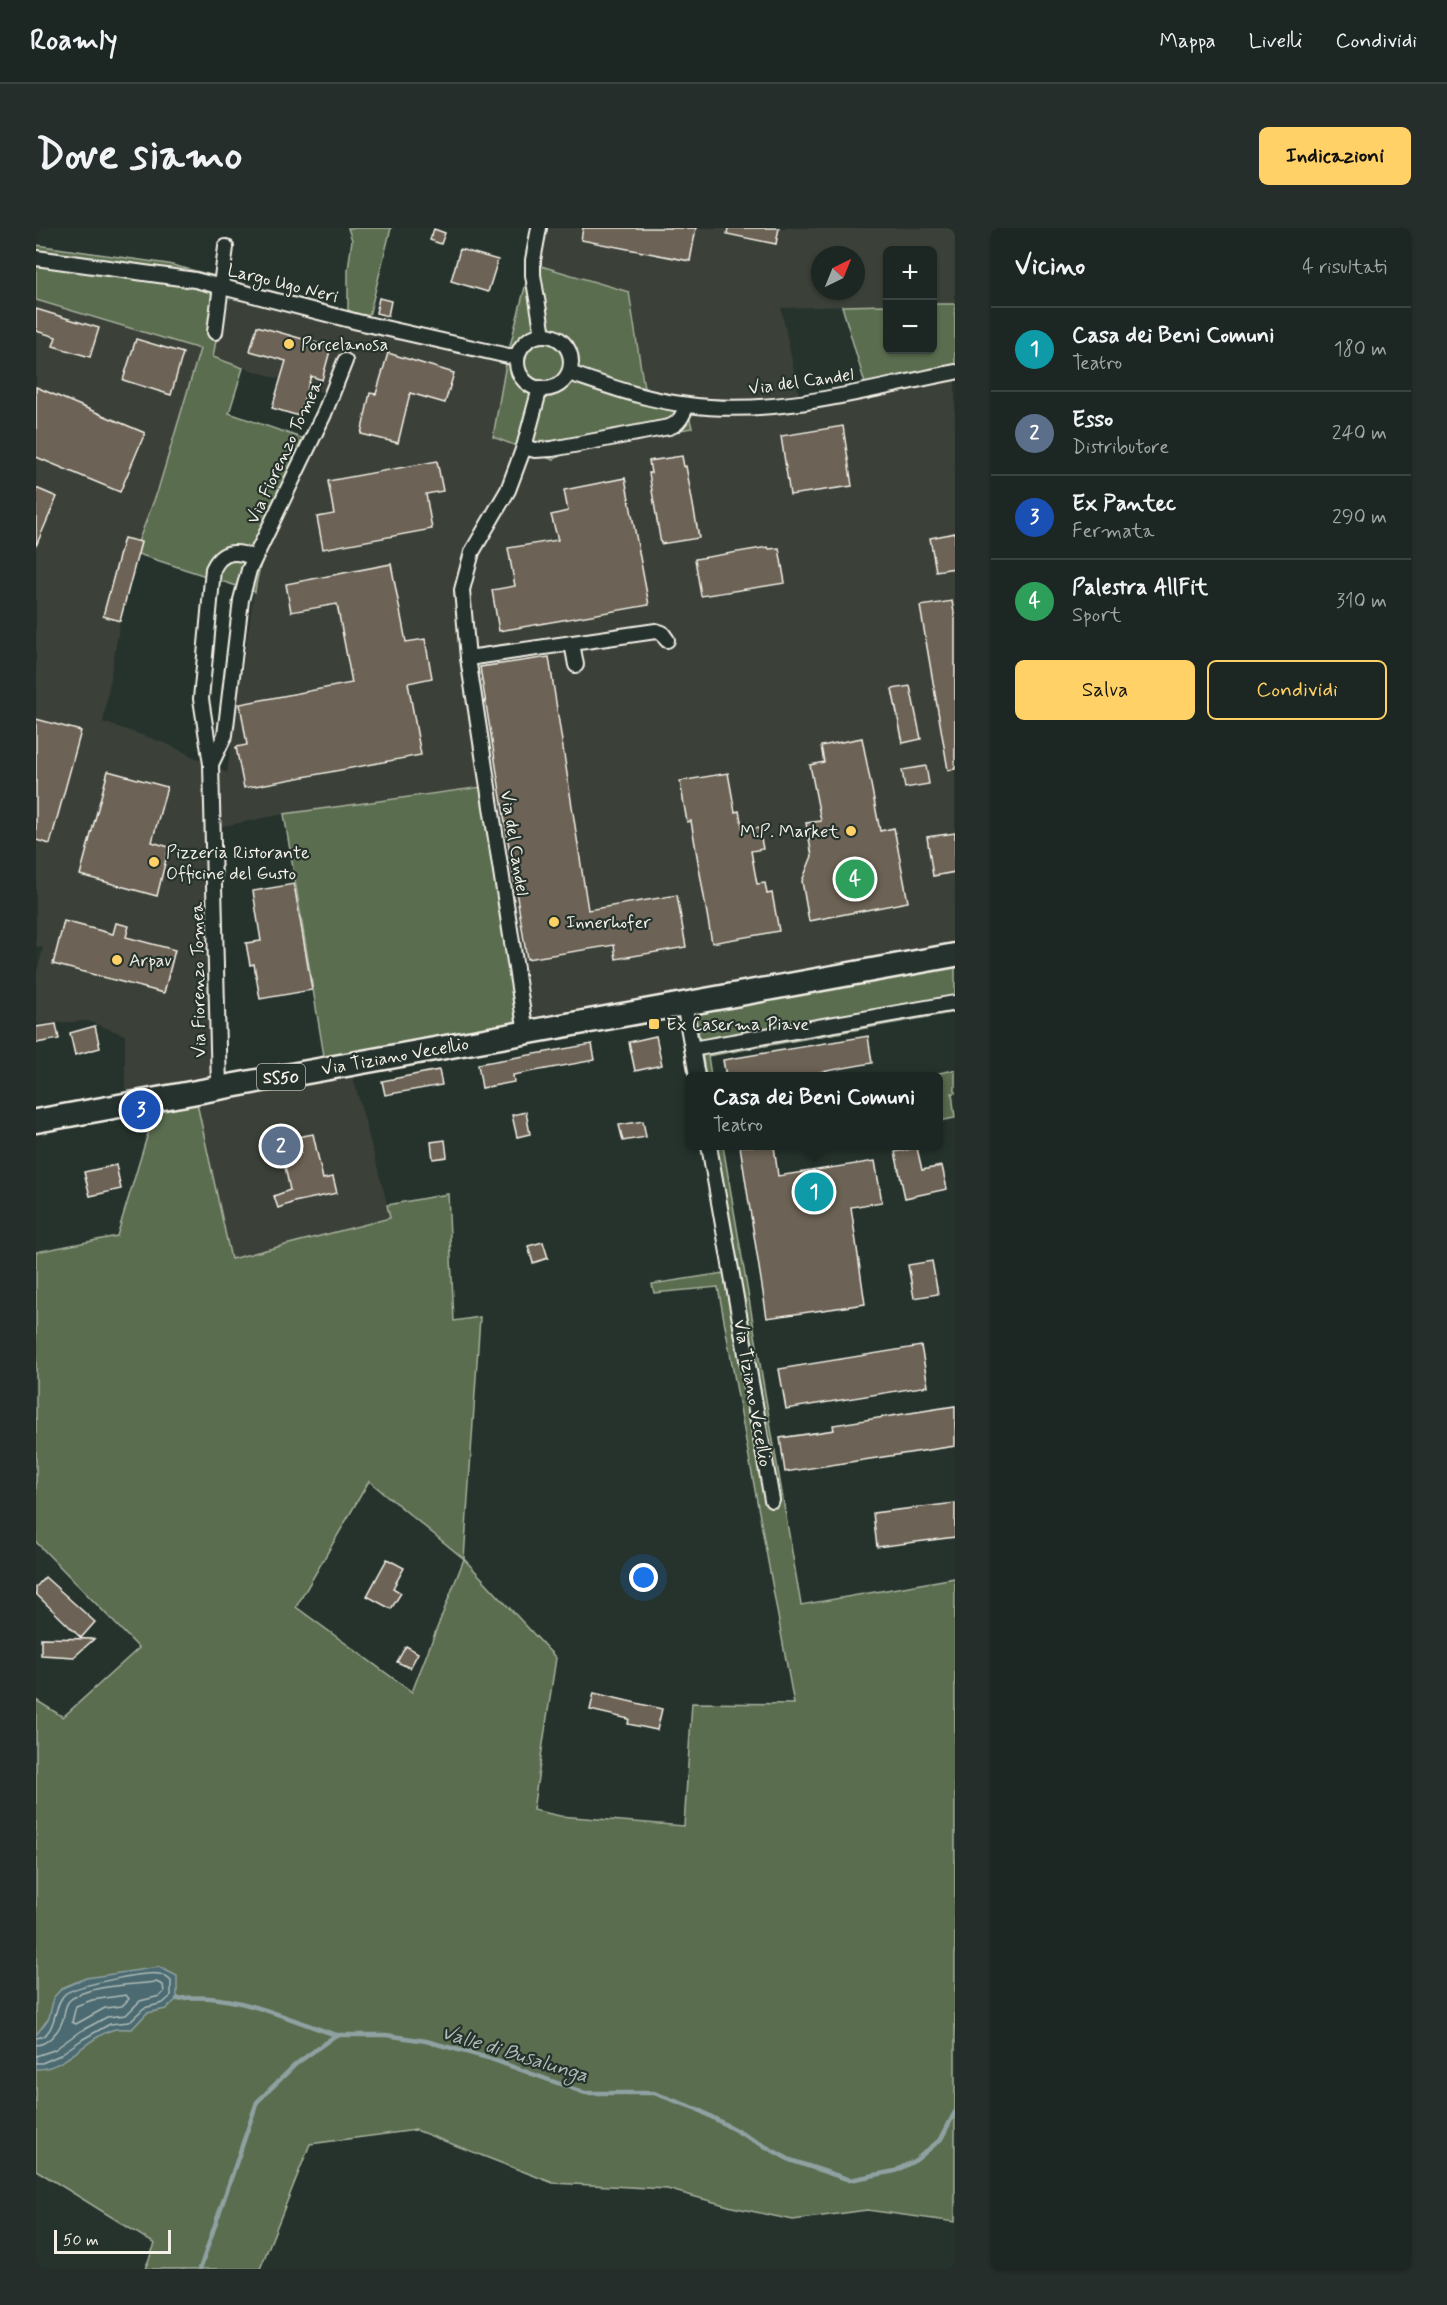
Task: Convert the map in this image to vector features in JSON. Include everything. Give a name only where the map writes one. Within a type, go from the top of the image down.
[{"type":"main road","name":"Via Tiziano Vecellio","points":[[36,1121],[955,955]]},
{"type":"street","points":[[539,228],[533,260],[533,275],[543,335]]},
{"type":"street","points":[[216,332],[226,247]]},
{"type":"street","name":"Largo Ugo Neri","points":[[36,258],[152,273],[222,286],[358,322],[518,358]]},
{"type":"street","points":[[543,335],[551,336],[564,344],[571,358],[569,373],[557,385],[540,388],[525,381],[520,374],[518,358],[524,345],[536,336],[543,335]]},
{"type":"street","name":"Via Fiorenzo Tomea","points":[[211,764],[225,735],[241,600],[254,558],[324,414],[345,361]]},
{"type":"street","name":"Via del Candel","points":[[569,373],[613,389],[687,405],[749,408],[796,404],[955,372]]},
{"type":"street","name":"Via del Candel","points":[[526,1033],[468,658],[462,590],[469,563],[483,530],[507,490],[524,447],[540,388]]},
{"type":"street","points":[[524,447],[534,450],[552,449],[669,428],[680,419],[687,405]]},
{"type":"street","name":"Via Fiorenzo Tomea","points":[[219,1088],[211,764],[201,699],[213,569],[217,561],[229,552],[242,553],[254,558]]},
{"type":"street","points":[[468,658],[656,631],[662,633],[667,640]]},
{"type":"street","points":[[572,643],[576,665]]},
{"type":"street","points":[[692,1049],[955,1003]]},
{"type":"street","points":[[684,1004],[696,1072]]},
{"type":"street","name":"Via Tiziano Vecellio","points":[[710,1150],[772,1500]]},
{"type":"shaded area","points":[[538,228],[955,228],[955,304],[937,304],[937,246],[883,246],[883,305],[781,308],[800,400],[955,369],[955,945],[526,1041],[482,787],[284,814],[218,827],[218,1095],[351,1070],[391,1218],[231,1259],[196,1100],[125,1113],[125,1035],[88,1021],[36,1024],[36,975],[43,948],[36,946],[36,300],[200,349],[158,490],[138,541],[141,542],[120,621],[103,722],[165,743],[227,773],[257,572],[289,496],[337,397],[213,358],[227,279],[348,310],[368,320],[646,401],[531,263]]},
{"type":"green space","points":[[348,228],[391,228],[368,320],[348,310],[348,270],[352,240]]},
{"type":"green space","points":[[36,245],[168,264],[227,279],[213,357],[243,368],[229,413],[316,443],[271,535],[258,573],[255,592],[138,554],[141,543],[138,542],[158,490],[200,349],[36,300]]},
{"type":"green space","points":[[531,263],[629,292],[646,401],[688,411],[692,428],[568,451],[553,460],[493,437],[507,358]]},
{"type":"green space","points":[[937,304],[955,304],[955,369],[866,387],[842,306],[883,305],[883,354],[937,354]]},
{"type":"green space","points":[[482,787],[526,1041],[327,1074],[284,814]]},
{"type":"green space","points":[[955,945],[955,1012],[708,1056],[710,1072],[705,1072],[695,1012]]},
{"type":"green space","points":[[955,1070],[955,1093],[952,1093],[955,1118],[943,1120],[943,1072]]},
{"type":"green space","points":[[196,1099],[231,1259],[390,1218],[387,1205],[448,1194],[454,1321],[480,1317],[464,1559],[556,1658],[533,1810],[560,1816],[684,1826],[692,1703],[794,1704],[718,1287],[654,1293],[652,1284],[737,1271],[718,1150],[724,1150],[801,1605],[955,1578],[955,2222],[867,2210],[793,2220],[732,2207],[667,2189],[553,2183],[416,2130],[310,2144],[260,2269],[145,2269],[155,2244],[36,2170],[36,1700],[63,1717],[139,1648],[36,1542],[36,1252],[117,1236],[156,1107]],"holes":[[[369,1481],[464,1559],[412,1692],[296,1607]]]},
{"type":"water","points":[[159,1967],[177,1976],[177,1999],[166,2009],[147,2013],[132,2029],[114,2029],[102,2034],[66,2059],[47,2068],[36,2069],[36,2035],[49,2018],[54,1997],[62,1988],[86,1978]]},
{"type":"building","points":[[583,228],[696,228],[690,261],[581,240]]},
{"type":"building","points":[[728,228],[779,228],[776,244],[727,234]]},
{"type":"building","points":[[434,229],[445,233],[441,244],[430,240]]},
{"type":"building","points":[[460,249],[498,260],[488,292],[451,281]]},
{"type":"building","points":[[379,298],[391,301],[388,316],[376,313]]},
{"type":"building","points":[[36,309],[99,328],[90,357],[53,346],[56,337],[36,331]]},
{"type":"building","points":[[257,326],[331,347],[322,380],[311,376],[299,416],[272,408],[286,361],[250,351]]},
{"type":"building","points":[[136,339],[183,353],[171,395],[123,380]]},
{"type":"building","points":[[388,353],[454,373],[445,403],[410,393],[398,443],[361,434],[370,393],[376,394]]},
{"type":"building","points":[[36,387],[145,433],[120,492],[36,457]]},
{"type":"building","points":[[843,426],[852,486],[790,495],[781,436]]},
{"type":"building","points":[[682,456],[684,467],[686,466],[699,538],[661,544],[649,461]]},
{"type":"building","points":[[437,461],[443,491],[426,494],[432,529],[323,549],[317,517],[334,514],[328,481]]},
{"type":"building","points":[[625,478],[649,605],[499,631],[492,590],[515,586],[508,548],[558,540],[551,515],[568,511],[564,490]]},
{"type":"building","points":[[36,488],[57,497],[36,546]]},
{"type":"building","points":[[955,533],[955,568],[936,571],[930,538]]},
{"type":"building","points":[[124,538],[141,542],[120,621],[103,616]]},
{"type":"building","points":[[768,547],[769,549],[779,548],[785,583],[701,596],[695,559]]},
{"type":"building","points":[[391,564],[406,642],[425,639],[432,678],[408,683],[421,755],[244,788],[236,747],[247,745],[240,704],[352,683],[337,604],[291,612],[286,584]]},
{"type":"building","points":[[952,601],[955,618],[955,769],[948,770],[920,606]]},
{"type":"building","points":[[549,657],[588,910],[677,895],[686,947],[616,959],[614,945],[527,959],[480,667]]},
{"type":"building","points":[[910,686],[921,739],[903,743],[892,689]]},
{"type":"building","points":[[36,719],[81,731],[50,844],[36,840]]},
{"type":"building","points":[[862,738],[880,831],[894,828],[908,902],[809,921],[802,881],[812,856],[806,823],[821,821],[810,765],[824,762],[821,746]]},
{"type":"building","points":[[926,766],[929,784],[905,788],[902,770]]},
{"type":"building","points":[[108,771],[167,787],[152,842],[169,847],[157,896],[80,875]]},
{"type":"building","points":[[728,773],[735,812],[739,811],[743,831],[759,828],[763,849],[751,851],[757,884],[765,883],[767,894],[772,893],[779,931],[712,943],[691,821],[687,822],[680,781]]},
{"type":"building","points":[[955,833],[955,872],[933,876],[927,837]]},
{"type":"building","points":[[294,884],[312,990],[260,999],[254,964],[250,965],[246,943],[261,941],[253,891]]},
{"type":"building","points":[[64,921],[113,934],[116,923],[129,926],[126,937],[175,950],[164,993],[53,964]]},
{"type":"building","points":[[56,1024],[59,1039],[36,1043],[36,1027]]},
{"type":"building","points":[[95,1026],[100,1048],[75,1055],[70,1033]]},
{"type":"building","points":[[656,1036],[662,1065],[635,1071],[629,1042]]},
{"type":"building","points":[[868,1036],[872,1063],[821,1072],[725,1072],[723,1060]]},
{"type":"building","points":[[592,1044],[595,1060],[513,1075],[514,1082],[482,1088],[478,1064]]},
{"type":"building","points":[[439,1070],[442,1085],[385,1095],[382,1081]]},
{"type":"building","points":[[526,1112],[530,1134],[517,1137],[512,1115]]},
{"type":"building","points":[[643,1121],[646,1137],[623,1141],[619,1125]]},
{"type":"building","points":[[313,1134],[323,1179],[333,1177],[337,1193],[294,1202],[278,1208],[274,1196],[290,1190],[283,1157],[301,1153],[297,1137]]},
{"type":"building","points":[[445,1140],[447,1157],[433,1159],[431,1142]]},
{"type":"building","points":[[741,1150],[775,1150],[778,1176],[875,1161],[882,1202],[851,1207],[865,1304],[767,1318]]},
{"type":"building","points":[[917,1150],[922,1170],[942,1166],[947,1189],[905,1198],[895,1152]]},
{"type":"building","points":[[116,1165],[121,1189],[90,1196],[84,1172]]},
{"type":"building","points":[[543,1242],[548,1258],[533,1263],[528,1246]]},
{"type":"building","points":[[932,1261],[938,1294],[914,1298],[908,1265]]},
{"type":"building","points":[[921,1346],[928,1386],[786,1409],[779,1369]]},
{"type":"building","points":[[955,1406],[955,1446],[785,1472],[780,1438],[834,1430],[833,1425]]},
{"type":"building","points":[[955,1503],[955,1537],[877,1547],[873,1513]]},
{"type":"building","points":[[387,1559],[404,1568],[393,1588],[401,1593],[391,1609],[367,1596]]},
{"type":"building","points":[[45,1577],[95,1622],[81,1638],[36,1594],[36,1587]]},
{"type":"building","points":[[41,1638],[94,1639],[74,1657],[41,1655]]},
{"type":"building","points":[[406,1646],[418,1653],[410,1668],[397,1662]]},
{"type":"building","points":[[594,1693],[662,1709],[657,1730],[628,1724],[629,1719],[590,1710]]},
{"type":"waterway","points":[[177,1999],[198,1998],[238,2002],[336,2035]]},
{"type":"waterway","name":"Valle di Busalunga","points":[[200,2269],[257,2102],[296,2064],[336,2035],[386,2035],[426,2041],[488,2058],[585,2093],[654,2093],[697,2109],[790,2160],[850,2180],[895,2171],[916,2160],[941,2139],[955,2112]]},
{"type":"place","name":"Porcelanosa","points":[[289,344]]},
{"type":"place","name":"M.P. Market","points":[[851,831]]},
{"type":"place","name":"Pizzeria Ristorante Officine del Gusto","points":[[154,862]]},
{"type":"place","name":"Palestra AllFit","points":[[855,879]]},
{"type":"place","name":"Innerhofer","points":[[554,922]]},
{"type":"place","name":"Arpav","points":[[117,960]]},
{"type":"place","name":"Ex Caserma Piave","points":[[654,1024]]},
{"type":"place","name":"Ex Pantec","points":[[141,1110]]},
{"type":"place","name":"Esso","points":[[281,1146]]},
{"type":"place","name":"Casa dei Beni Comuni","points":[[814,1192]]}]
